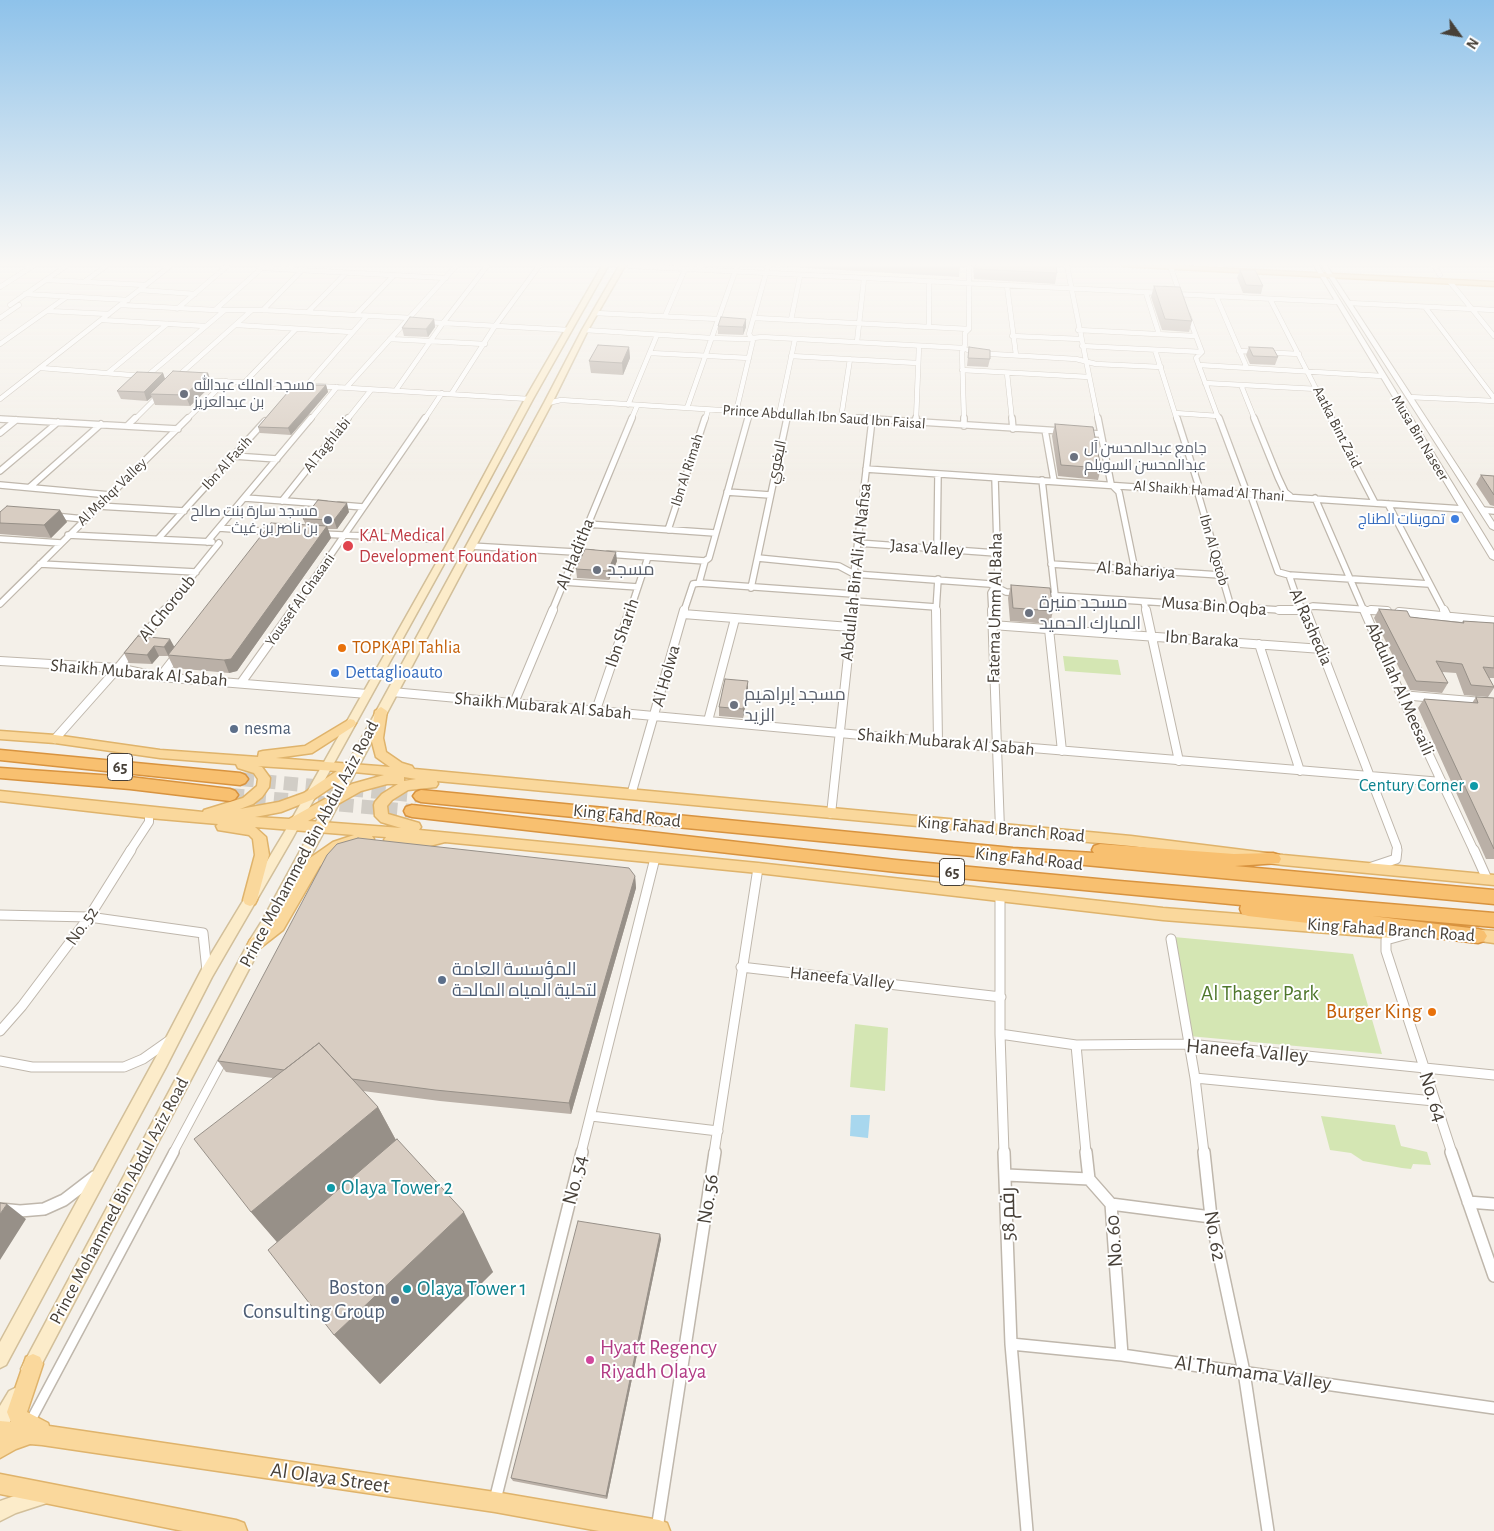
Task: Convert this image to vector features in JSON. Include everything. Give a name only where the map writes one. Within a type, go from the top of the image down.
[{"type":"highway","name":"65","points":[[0,756],[240,779]]},
{"type":"highway","name":"65","points":[[0,773],[130,783],[230,794]]},
{"type":"highway","name":"King Fahd Road","points":[[421,796],[1013,854],[1043,854],[1494,897]]},
{"type":"highway","name":"King Fahd Road","points":[[412,812],[896,866],[1119,888],[1494,920]]},
{"type":"highway","points":[[1043,854],[1092,850],[1234,860],[1273,859]]},
{"type":"highway","points":[[1119,888],[1173,900],[1486,937]]},
{"type":"main road","name":"Prince Mohammed Bin Abdul Aziz Road","points":[[0,1359],[105,1167],[207,973],[452,544],[529,399],[565,337]]},
{"type":"main road","name":"Prince Mohammed Bin Abdul Aziz Road","points":[[0,1423],[5,1410],[33,1364],[255,944],[268,925],[381,711],[548,404],[581,337]]},
{"type":"main road","points":[[381,711],[377,738],[380,754],[398,766],[412,770],[507,784]]},
{"type":"main road","points":[[160,754],[276,755],[308,750],[350,722]]},
{"type":"main road","points":[[0,735],[55,739],[160,754],[351,768],[507,784]]},
{"type":"main road","points":[[160,754],[189,762],[239,764],[258,770],[264,778],[263,786],[248,801],[230,808],[196,816]]},
{"type":"main road","points":[[196,816],[236,815],[272,808],[309,796],[351,768]]},
{"type":"main road","points":[[294,823],[358,786],[387,779],[507,784]]},
{"type":"main road","points":[[507,784],[411,784],[394,790],[380,805],[381,812],[386,819],[408,826],[483,835],[511,843]]},
{"type":"main road","name":"King Fahad Branch Road","points":[[507,784],[1131,840],[1273,859],[1490,880]]},
{"type":"main road","points":[[0,796],[149,812],[511,843]]},
{"type":"main road","points":[[149,812],[253,831],[259,837],[262,855],[250,900]]},
{"type":"main road","points":[[255,944],[278,926],[286,916],[315,862],[338,846],[350,840],[368,839],[418,844],[445,837]]},
{"type":"main road","name":"King Fahad Branch Road","points":[[511,843],[758,868],[1168,914],[1486,937]]},
{"type":"main road","points":[[33,1364],[17,1412],[19,1418],[43,1433]]},
{"type":"main road","name":"Al Olaya Street","points":[[0,1431],[43,1433],[495,1502],[658,1531]]},
{"type":"main road","points":[[0,1448],[11,1440],[43,1433]]},
{"type":"main road","points":[[0,1484],[236,1531]]},
{"type":"main road","points":[[0,1512],[12,1505],[50,1493]]},
{"type":"street","points":[[0,399],[80,337]]},
{"type":"street","points":[[109,372],[151,337]]},
{"type":"street","points":[[147,376],[192,337]]},
{"type":"street","points":[[169,385],[222,337]]},
{"type":"street","points":[[244,383],[288,337]]},
{"type":"street","points":[[306,386],[346,337]]},
{"type":"street","points":[[396,390],[434,337]]},
{"type":"street","points":[[452,393],[489,337]]},
{"type":"street","points":[[628,405],[656,337]]},
{"type":"street","points":[[701,337],[758,337]]},
{"type":"street","points":[[769,337],[963,348],[975,353],[1076,359],[1086,363],[1161,367]]},
{"type":"street","points":[[856,342],[857,337]]},
{"type":"street","points":[[964,426],[962,370],[965,337]]},
{"type":"street","points":[[1012,337],[1016,355]]},
{"type":"street","points":[[1045,337],[1080,339],[1111,484],[1119,492],[1135,570]]},
{"type":"street","points":[[1196,337],[1202,352]]},
{"type":"street","points":[[1233,337],[1247,368]]},
{"type":"street","name":"Aatka Bint Zaid","points":[[1290,337],[1376,503]]},
{"type":"street","name":"Musa Bin Naseer","points":[[1359,337],[1463,509],[1490,544],[1494,558]]},
{"type":"street","points":[[1371,337],[1494,528]]},
{"type":"street","points":[[1448,337],[1494,400]]},
{"type":"street","points":[[687,408],[711,338]]},
{"type":"street","points":[[736,412],[752,338]]},
{"type":"street","points":[[346,388],[390,339],[485,344]]},
{"type":"street","name":"البغوي","points":[[751,588],[787,417],[780,410],[795,339]]},
{"type":"street","points":[[916,423],[919,346]]},
{"type":"street","points":[[1082,346],[1202,352]]},
{"type":"street","name":"Ibn Al Qotob","points":[[1155,350],[1198,484],[1197,490],[1220,575],[1231,607]]},
{"type":"street","points":[[1239,351],[1299,354]]},
{"type":"street","points":[[1202,352],[1202,355],[1196,358],[1199,365],[1382,376]]},
{"type":"street","points":[[650,353],[749,358]]},
{"type":"street","points":[[792,356],[917,363]]},
{"type":"street","points":[[841,418],[850,359]]},
{"type":"street","name":"Al Rashedia","points":[[1199,365],[1247,493],[1251,496],[1278,572],[1289,575],[1299,604],[1305,608],[1322,649],[1397,847],[1396,859],[1370,867]]},
{"type":"street","points":[[41,368],[157,377]]},
{"type":"street","points":[[962,370],[1089,377]]},
{"type":"street","points":[[1007,373],[1013,429]]},
{"type":"street","points":[[167,377],[186,379]]},
{"type":"street","points":[[196,379],[529,399]]},
{"type":"street","name":"Al Mshqr Valley","points":[[0,604],[84,519],[178,430],[226,381]]},
{"type":"street","points":[[1205,383],[1318,389]]},
{"type":"street","points":[[1241,385],[1278,478],[1285,492],[1290,496]]},
{"type":"street","points":[[290,392],[296,386]]},
{"type":"street","points":[[68,535],[207,542],[337,387]]},
{"type":"street","name":"Al Taghlabi","points":[[282,501],[371,390]]},
{"type":"street","points":[[127,426],[162,392]]},
{"type":"street","name":"Youssef Al Ghasani","points":[[241,683],[346,535],[363,507],[442,393]]},
{"type":"street","points":[[1409,397],[1494,400]]},
{"type":"street","name":"Prince Abdullah Ibn Saud Ibn Faisal","points":[[548,404],[561,400],[1073,432]]},
{"type":"street","name":"Al Haditha","points":[[514,703],[637,406]]},
{"type":"street","name":"Ibn Al Rimah","points":[[668,530],[708,410]]},
{"type":"street","name":"Al Holwa","points":[[631,795],[683,614],[693,584],[699,583],[707,560],[750,413]]},
{"type":"street","points":[[1176,413],[1218,416]]},
{"type":"street","name":"Ibn Al Fasih","points":[[158,540],[271,414]]},
{"type":"street","points":[[0,419],[178,430]]},
{"type":"street","points":[[0,433],[16,420]]},
{"type":"street","name":"Abdullah Bin Ali Al Nafisa","points":[[832,814],[854,574],[872,420]]},
{"type":"street","points":[[0,470],[58,422]]},
{"type":"street","points":[[30,487],[101,424]]},
{"type":"street","points":[[1045,430],[1054,481]]},
{"type":"street","points":[[1082,432],[1100,434]]},
{"type":"street","points":[[234,456],[277,459]]},
{"type":"street","name":"Al Shaikh Hamad Al Thani","points":[[866,469],[1247,493],[1463,509]]},
{"type":"street","points":[[1439,469],[1456,470]]},
{"type":"street","points":[[937,549],[938,474]]},
{"type":"street","name":"Fatema Umm Al Baha","points":[[995,478],[998,581],[991,593],[1000,829]]},
{"type":"street","points":[[1042,480],[1055,595]]},
{"type":"street","points":[[0,485],[110,495]]},
{"type":"street","points":[[727,492],[770,495]]},
{"type":"street","points":[[244,498],[363,507]]},
{"type":"street","name":"Abdullah Al Meesaili","points":[[1315,498],[1402,695],[1490,880]]},
{"type":"street","points":[[1388,504],[1447,616]]},
{"type":"street","points":[[98,506],[184,511]]},
{"type":"street","points":[[1483,510],[1494,511]]},
{"type":"street","points":[[47,516],[84,519]]},
{"type":"street","points":[[587,524],[715,533]]},
{"type":"street","points":[[219,528],[280,532]]},
{"type":"street","points":[[265,540],[271,532]]},
{"type":"street","points":[[318,534],[430,539]]},
{"type":"street","points":[[0,539],[61,543]]},
{"type":"street","name":"Al Ghoroub","points":[[55,739],[118,668],[219,543],[207,542]]},
{"type":"street","name":"Jasa Valley","points":[[858,543],[996,553]]},
{"type":"street","points":[[470,546],[707,560]]},
{"type":"street","name":"Ibn Sharih","points":[[596,710],[648,557]]},
{"type":"street","points":[[758,558],[839,566],[854,574],[990,584],[1006,592],[1026,594]]},
{"type":"street","points":[[40,564],[196,572]]},
{"type":"street","name":"Al Bahariya","points":[[1051,564],[1220,575]]},
{"type":"street","points":[[1289,575],[1429,584]]},
{"type":"street","points":[[938,579],[936,607],[938,742]]},
{"type":"street","points":[[564,582],[638,587]]},
{"type":"street","points":[[699,583],[853,597],[936,607]]},
{"type":"street","name":"Musa Bin Oqba","points":[[1035,594],[1296,611],[1313,606],[1494,621]]},
{"type":"street","points":[[1144,602],[1179,761]]},
{"type":"street","points":[[683,614],[850,627]]},
{"type":"street","points":[[708,722],[735,619]]},
{"type":"street","name":"Ibn Baraka","points":[[992,625],[1322,649]]},
{"type":"street","points":[[1049,629],[1062,751]]},
{"type":"street","points":[[1259,644],[1300,771]]},
{"type":"street","points":[[160,677],[183,647]]},
{"type":"street","name":"Shaikh Mubarak Al Sabah","points":[[0,661],[118,668],[160,677],[367,694]]},
{"type":"street","name":"Shaikh Mubarak Al Sabah","points":[[392,692],[992,747],[996,745],[1442,782]]},
{"type":"street","points":[[1402,695],[1494,703]]},
{"type":"street","name":"No. 52","points":[[0,1031],[22,1006],[89,917],[149,822],[149,812]]},
{"type":"street","points":[[328,863],[338,846]]},
{"type":"street","name":"No. 54","points":[[495,1502],[655,858]]},
{"type":"street","name":"No. 56","points":[[658,1531],[758,868]]},
{"type":"street","name":"رقم 58","points":[[1000,896],[1002,997],[1000,1034],[1007,1175],[1011,1344],[1027,1531]]},
{"type":"street","points":[[0,915],[89,917],[203,933],[207,973]]},
{"type":"street","name":"No. 64","points":[[1411,933],[1386,940],[1386,951],[1423,1068],[1494,1276]]},
{"type":"street","name":"No. 62","points":[[1171,939],[1196,1078],[1210,1216],[1244,1372],[1268,1531]]},
{"type":"street","name":"Haneefa Valley","points":[[742,967],[1002,997]]},
{"type":"street","name":"Haneefa Valley","points":[[1000,1034],[1076,1045],[1189,1044],[1494,1075]]},
{"type":"street","points":[[0,1061],[32,1067],[124,1067],[143,1059],[175,1036]]},
{"type":"street","points":[[1007,1175],[1089,1179],[1076,1045]]},
{"type":"street","points":[[43,1433],[230,1047]]},
{"type":"street","points":[[1196,1078],[1434,1101]]},
{"type":"street","points":[[590,1116],[718,1131]]},
{"type":"street","points":[[0,1209],[20,1212],[44,1209],[77,1191],[105,1167]]},
{"type":"street","name":"No. 60","points":[[1089,1179],[1111,1204],[1122,1355]]},
{"type":"street","points":[[1468,1202],[1494,1204]]},
{"type":"street","points":[[1111,1204],[1210,1216]]},
{"type":"street","name":"Al Thumama Valley","points":[[1011,1344],[1122,1355],[1494,1408]]},
{"type":"green space","points":[[1063,656],[1118,660],[1121,675],[1065,671]]},
{"type":"green space","name":"Al Thager Park","points":[[1174,937],[1353,954],[1382,1054],[1189,1036]]},
{"type":"green space","points":[[855,1024],[888,1028],[885,1091],[850,1087]]},
{"type":"green space","points":[[1321,1116],[1395,1125],[1401,1146],[1427,1152],[1431,1165],[1413,1164],[1411,1169],[1402,1168],[1363,1161],[1351,1153],[1330,1150]]},
{"type":"water","points":[[851,1115],[870,1115],[868,1138],[850,1136]]},
{"type":"building","points":[[598,345],[629,347],[622,363],[589,361]]},
{"type":"building","points":[[969,347],[990,350],[990,359],[968,358]]},
{"type":"building","points":[[1249,347],[1273,348],[1278,357],[1253,356]]},
{"type":"building","points":[[173,371],[208,373],[185,395],[150,394]]},
{"type":"building","points":[[137,372],[163,373],[144,392],[117,391]]},
{"type":"building","points":[[294,385],[326,385],[288,428],[258,427]]},
{"type":"building","points":[[1055,424],[1093,427],[1101,468],[1061,465]]},
{"type":"building","points":[[1481,475],[1494,476],[1494,495]]},
{"type":"building","points":[[318,500],[347,503],[334,520],[303,519]]},
{"type":"building","points":[[7,506],[60,510],[44,525],[0,523],[0,512]]},
{"type":"building","points":[[271,523],[327,526],[231,659],[168,655]]},
{"type":"building","points":[[585,549],[616,552],[608,571],[576,569]]},
{"type":"building","points":[[1011,585],[1050,588],[1053,611],[1013,608]]},
{"type":"building","points":[[1379,609],[1407,611],[1410,617],[1464,623],[1463,621],[1494,623],[1494,668],[1483,667],[1494,687],[1471,685],[1462,664],[1436,661],[1448,683],[1416,681]]},
{"type":"building","points":[[138,636],[170,639],[164,647],[154,646],[147,655],[124,653]]},
{"type":"building","points":[[725,679],[748,681],[743,709],[719,707]]},
{"type":"building","name":"Century Corner","points":[[1476,697],[1494,698],[1494,849],[1424,699],[1478,703]]},
{"type":"building","name":"المؤسسة العامة لتحلية المياه المالحة","points":[[358,838],[629,868],[635,876],[569,1103],[435,1090],[352,1079],[319,1043],[284,1070],[218,1061],[327,855],[337,844]]},
{"type":"building","points":[[319,1043],[378,1107],[251,1212],[194,1139]]},
{"type":"building","points":[[397,1139],[464,1212],[334,1335],[268,1250]]},
{"type":"building","points":[[0,1203],[7,1204],[0,1214]]},
{"type":"building","name":"Hyatt Regency Riyadh Olaya","points":[[578,1221],[660,1234],[606,1496],[511,1478]]},
{"type":"tunnel","points":[[240,779],[421,796]]},
{"type":"tunnel","points":[[230,795],[412,811]]},
{"type":"place","name":"مسجد الملك عبدالله بن عبدالعزيز","points":[[184,394]]},
{"type":"place","name":"جامع عبدالمحسن آل عبدالمحسن السويلم","points":[[1074,457]]},
{"type":"place","name":"تموينات الطناج","points":[[1455,519]]},
{"type":"place","name":"مسجد سارة بنت صالح بن ناصر بن غيث","points":[[328,520]]},
{"type":"place","name":"KAL Medical Development Foundation","points":[[348,546]]},
{"type":"place","name":"مسجد","points":[[597,570]]},
{"type":"place","name":"مسجد منيرة المبارك الحميد","points":[[1029,613]]},
{"type":"place","name":"TOPKAPI Tahlia","points":[[342,648]]},
{"type":"place","name":"Dettaglioauto","points":[[335,673]]},
{"type":"place","name":"مسجد إبراهيم الزيد","points":[[734,705]]},
{"type":"place","name":"nesma","points":[[234,729]]},
{"type":"place","name":"Century Corner","points":[[1474,786]]},
{"type":"place","name":"المؤسسة العامة لتحلية المياه المالحة","points":[[442,980]]},
{"type":"place","name":"Burger King","points":[[1432,1012]]},
{"type":"place","name":"Olaya Tower 2","points":[[331,1188]]},
{"type":"place","name":"Olaya Tower 1","points":[[407,1289]]},
{"type":"place","name":"Boston Consulting Group","points":[[395,1300]]},
{"type":"place","name":"Hyatt Regency Riyadh Olaya","points":[[590,1360]]}]
